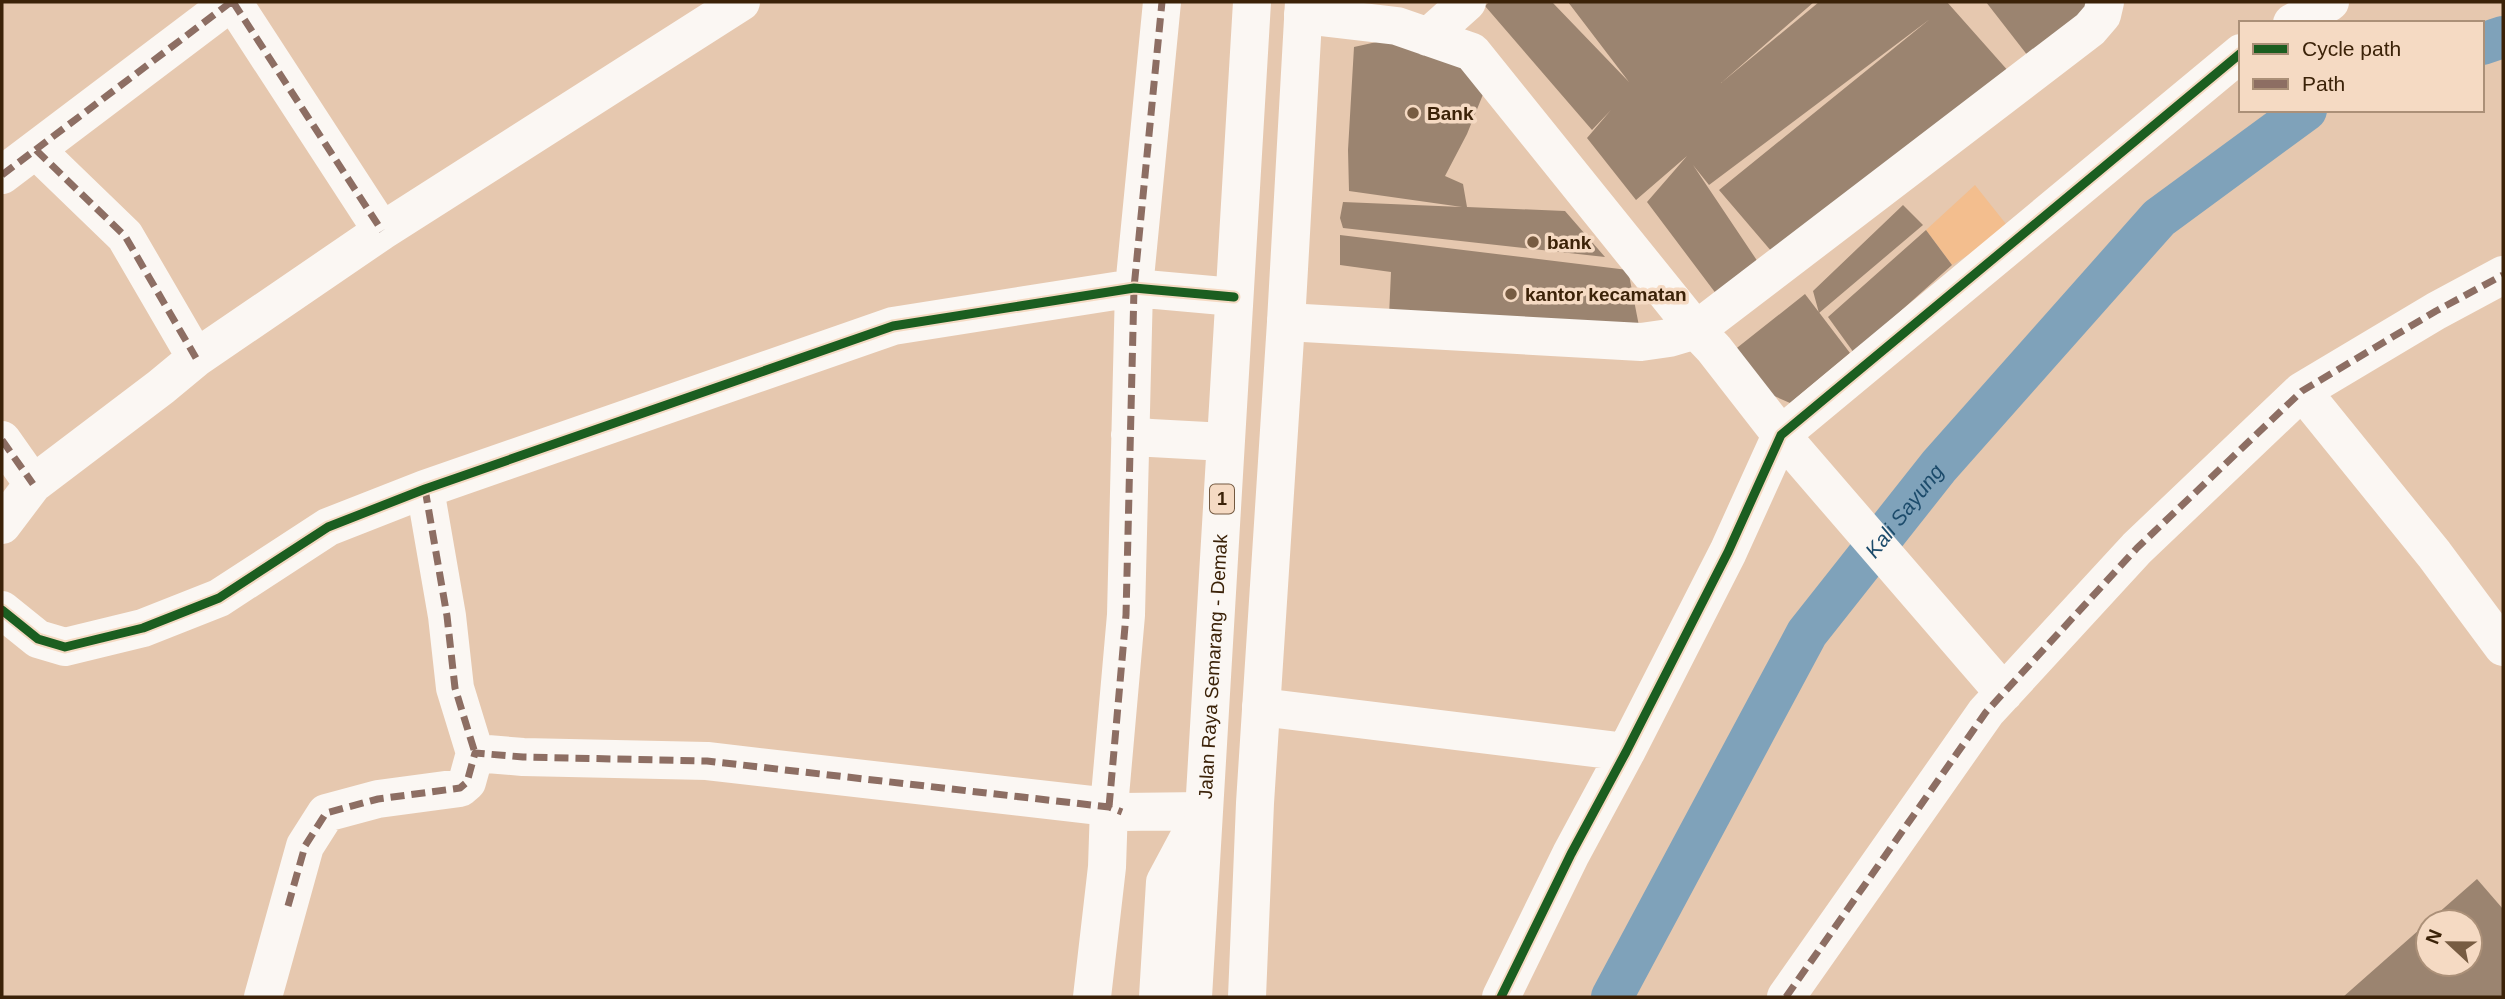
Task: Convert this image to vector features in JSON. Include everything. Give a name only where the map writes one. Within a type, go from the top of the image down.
[{"type":"main road","points":[[2,175],[232,2],[382,231]]},
{"type":"main road","points":[[2,525],[33,484],[196,358],[382,231],[741,2]]},
{"type":"main road","points":[[1092,997],[1115,809],[1126,615],[1141,437],[1145,290],[1162,2]]},
{"type":"main road","name":"Jalan Raya Semarang - Demak","points":[[1193,997],[1194,812],[1214,441],[1223,297],[1252,2]]},
{"type":"main road","points":[[1428,37],[1467,2]]},
{"type":"main road","points":[[1286,322],[1641,342],[1670,338],[1696,330],[2090,29],[2102,15],[2105,2]]},
{"type":"main road","points":[[2296,21],[2330,2]]},
{"type":"main road","points":[[1247,997],[1261,707],[1303,8],[1397,26],[1472,52],[1781,435],[2004,692]]},
{"type":"main road","points":[[1501,997],[1571,854],[1728,552],[1781,435],[2239,55]]},
{"type":"main road","points":[[36,150],[125,236],[196,358]]},
{"type":"main road","points":[[1786,997],[1986,712],[2137,548],[2302,391],[2436,311],[2503,275]]},
{"type":"main road","points":[[2,610],[38,639],[65,647],[143,628],[219,598],[327,527],[425,489],[893,326],[1145,290],[1223,297]]},
{"type":"main road","points":[[2302,391],[2434,554],[2503,647]]},
{"type":"main road","points":[[1141,437],[1214,441]]},
{"type":"main road","points":[[2,440],[33,484]]},
{"type":"main road","points":[[263,997],[305,846],[326,813],[378,799],[460,788],[467,782],[475,752],[454,688],[447,616],[425,489]]},
{"type":"main road","points":[[1261,707],[1626,752]]},
{"type":"main road","points":[[475,752],[523,757],[707,761],[1115,809],[1194,812],[1165,882],[1158,997]]},
{"type":"shaded area","points":[[1975,185],[2006,224],[1994,239],[1952,265],[1926,230]]},
{"type":"building","points":[[1489,2],[1552,2],[1629,82],[1568,2],[1814,2],[1721,83],[1819,2],[1947,2],[2010,73],[1778,259],[1719,190],[1930,19],[1709,185],[1693,165],[1762,268],[1717,295],[1647,202],[1687,156],[1636,200],[1587,138],[1611,110],[1592,130],[1485,6]]},
{"type":"building","points":[[1986,2],[2086,2],[2089,7],[2028,56]]},
{"type":"building","name":"Bank","points":[[1381,41],[1459,57],[1484,92],[1467,134],[1445,176],[1463,184],[1467,207],[1565,211],[1605,257],[1343,228],[1340,218],[1343,202],[1462,207],[1349,191],[1348,150],[1354,47]]},
{"type":"building","points":[[1903,205],[1923,225],[1819,313],[1813,291]]},
{"type":"building","points":[[1926,230],[1952,265],[1854,353],[1828,317]]},
{"type":"building","name":"kantor kecamatan","points":[[1340,235],[1628,270],[1640,331],[1389,316],[1391,272],[1340,265]]},
{"type":"building","points":[[1805,294],[1850,353],[1790,403],[1756,388],[1733,351]]},
{"type":"building","points":[[2477,879],[2503,909],[2503,997],[2343,997],[2414,934],[2414,978],[2484,978],[2484,908],[2444,908]]},
{"type":"waterway","name":"Kali Sayung","points":[[2484,43],[2503,37]]},
{"type":"waterway","name":"Kali Sayung","points":[[1612,997],[1807,633],[1939,466],[2159,218],[2303,112]]},
{"type":"marked path","points":[[2,175],[231,2]]},
{"type":"marked path","points":[[233,2],[382,231]]},
{"type":"marked path","points":[[1109,807],[1126,615],[1134,288],[1162,2]]},
{"type":"marked path","points":[[36,150],[125,236],[196,358]]},
{"type":"marked path","points":[[1786,997],[1986,712],[2137,548],[2302,391],[2436,311],[2503,275]]},
{"type":"marked path","points":[[2,440],[33,484]]},
{"type":"marked path","points":[[425,489],[447,616],[455,688],[475,753]]},
{"type":"marked path","points":[[288,906],[305,846],[326,813],[378,799],[460,788],[467,782],[475,753],[523,757],[707,761],[1109,807],[1122,812]]},
{"type":"cycle path","points":[[1501,997],[1571,854],[1728,552],[1781,435],[2239,55]]},
{"type":"cycle path","points":[[2,610],[38,639],[65,647],[143,628],[219,598],[328,527],[425,489],[893,326],[1134,288],[1234,297]]},
{"type":"place","name":"Bank","points":[[1413,113]]},
{"type":"place","name":"bank","points":[[1533,242]]},
{"type":"place","name":"kantor kecamatan","points":[[1511,294]]}]
